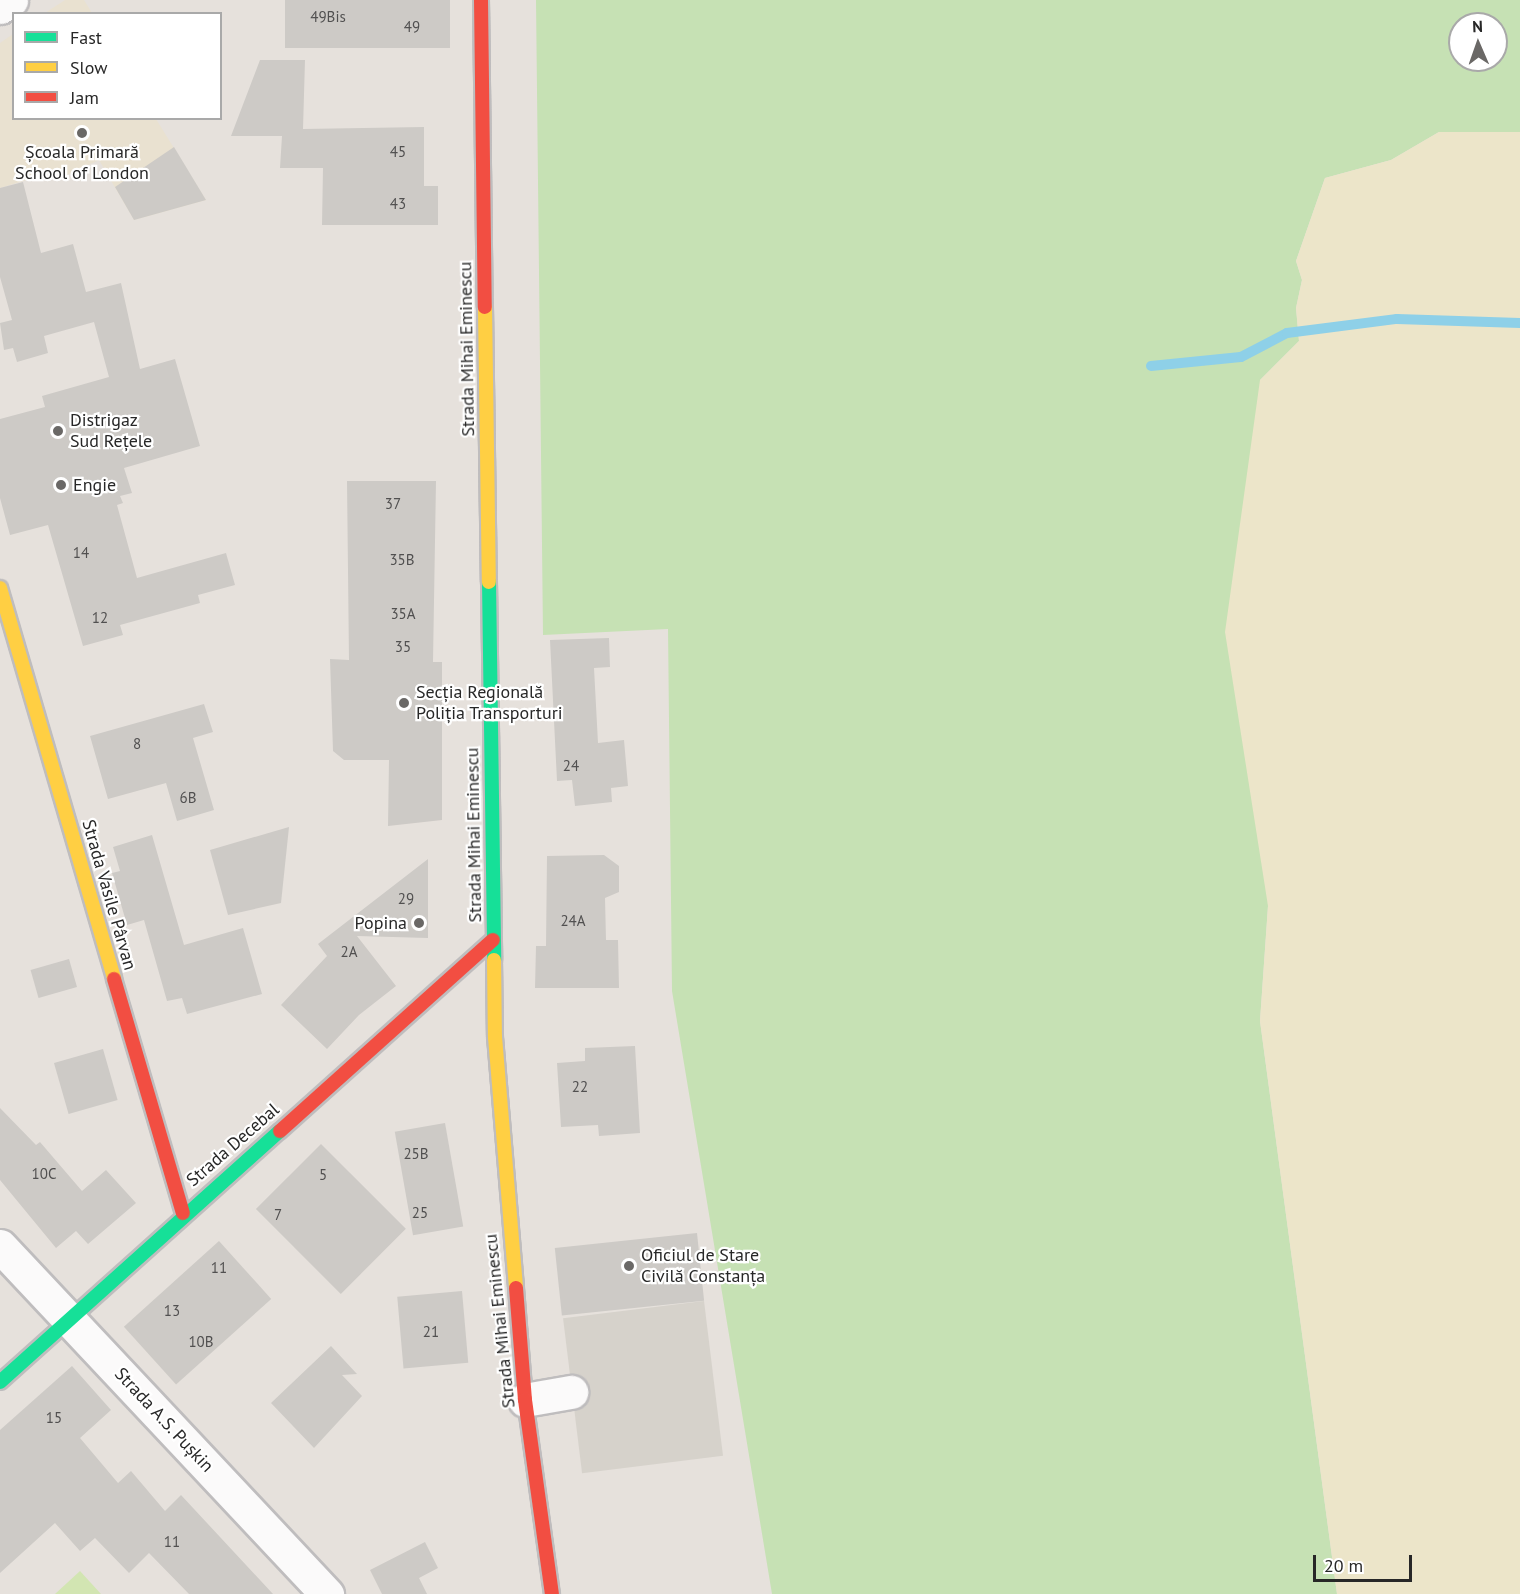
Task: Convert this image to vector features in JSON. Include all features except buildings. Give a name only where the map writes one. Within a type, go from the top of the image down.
[{"type":"street","points":[[0,7],[11,0]]},
{"type":"street","name":"Strada Mihai Eminescu","points":[[482,0],[493,940],[501,1152],[525,1400],[552,1594]]},
{"type":"street","name":"Strada Vasile Pârvan","points":[[0,588],[183,1213]]},
{"type":"street","name":"Strada Decebal","points":[[0,1382],[183,1213],[493,940]]},
{"type":"street","name":"Strada A.S. Pușkin","points":[[0,1246],[327,1594]]},
{"type":"street","points":[[525,1400],[571,1392]]},
{"type":"shaded area","points":[[65,0],[84,0],[91,12],[47,12]]},
{"type":"shaded area","name":"Școala Primară School of London","points":[[12,35],[12,120],[157,120],[206,200],[134,220],[99,160],[63,177],[60,170],[0,188],[0,43]]},
{"type":"shaded area","points":[[704,1301],[723,1456],[582,1473],[563,1318]]},
{"type":"green space","points":[[536,0],[1520,0],[1520,132],[1439,132],[1391,160],[1325,178],[1296,261],[1302,280],[1296,308],[1299,341],[1260,380],[1268,906],[1260,1021],[1337,1594],[772,1594],[672,991],[668,629],[543,635]]},
{"type":"green space","points":[[80,1571],[101,1594],[55,1594]]},
{"type":"sand","points":[[1439,132],[1520,132],[1520,1594],[1337,1594],[1260,1021],[1268,906],[1225,632],[1260,380],[1299,341],[1296,308],[1302,280],[1296,261],[1325,178],[1391,160]]},
{"type":"waterway","points":[[1151,366],[1241,357],[1287,333],[1397,319],[1520,323]]},
{"type":"traffic: fast","points":[[489,582],[494,960]]},
{"type":"traffic: fast","points":[[0,1382],[280,1131]]},
{"type":"traffic: slow","points":[[485,307],[489,582]]},
{"type":"traffic: slow","points":[[0,588],[114,979]]},
{"type":"traffic: slow","points":[[494,960],[495,1037],[516,1288]]},
{"type":"traffic: jam","points":[[481,0],[485,307]]},
{"type":"traffic: jam","points":[[280,1131],[493,940]]},
{"type":"traffic: jam","points":[[114,979],[183,1213]]},
{"type":"traffic: jam","points":[[516,1288],[525,1400],[552,1594]]},
{"type":"place","name":"Școala Primară School of London","points":[[82,133]]},
{"type":"place","name":"Distrigaz Sud Rețele","points":[[58,431]]},
{"type":"place","name":"Engie","points":[[61,485]]},
{"type":"place","name":"Secția Regională Poliția Transporturi","points":[[404,703]]},
{"type":"place","name":"Popina","points":[[419,923]]},
{"type":"place","name":"Oficiul de Stare Civilă Constanța","points":[[629,1266]]}]
